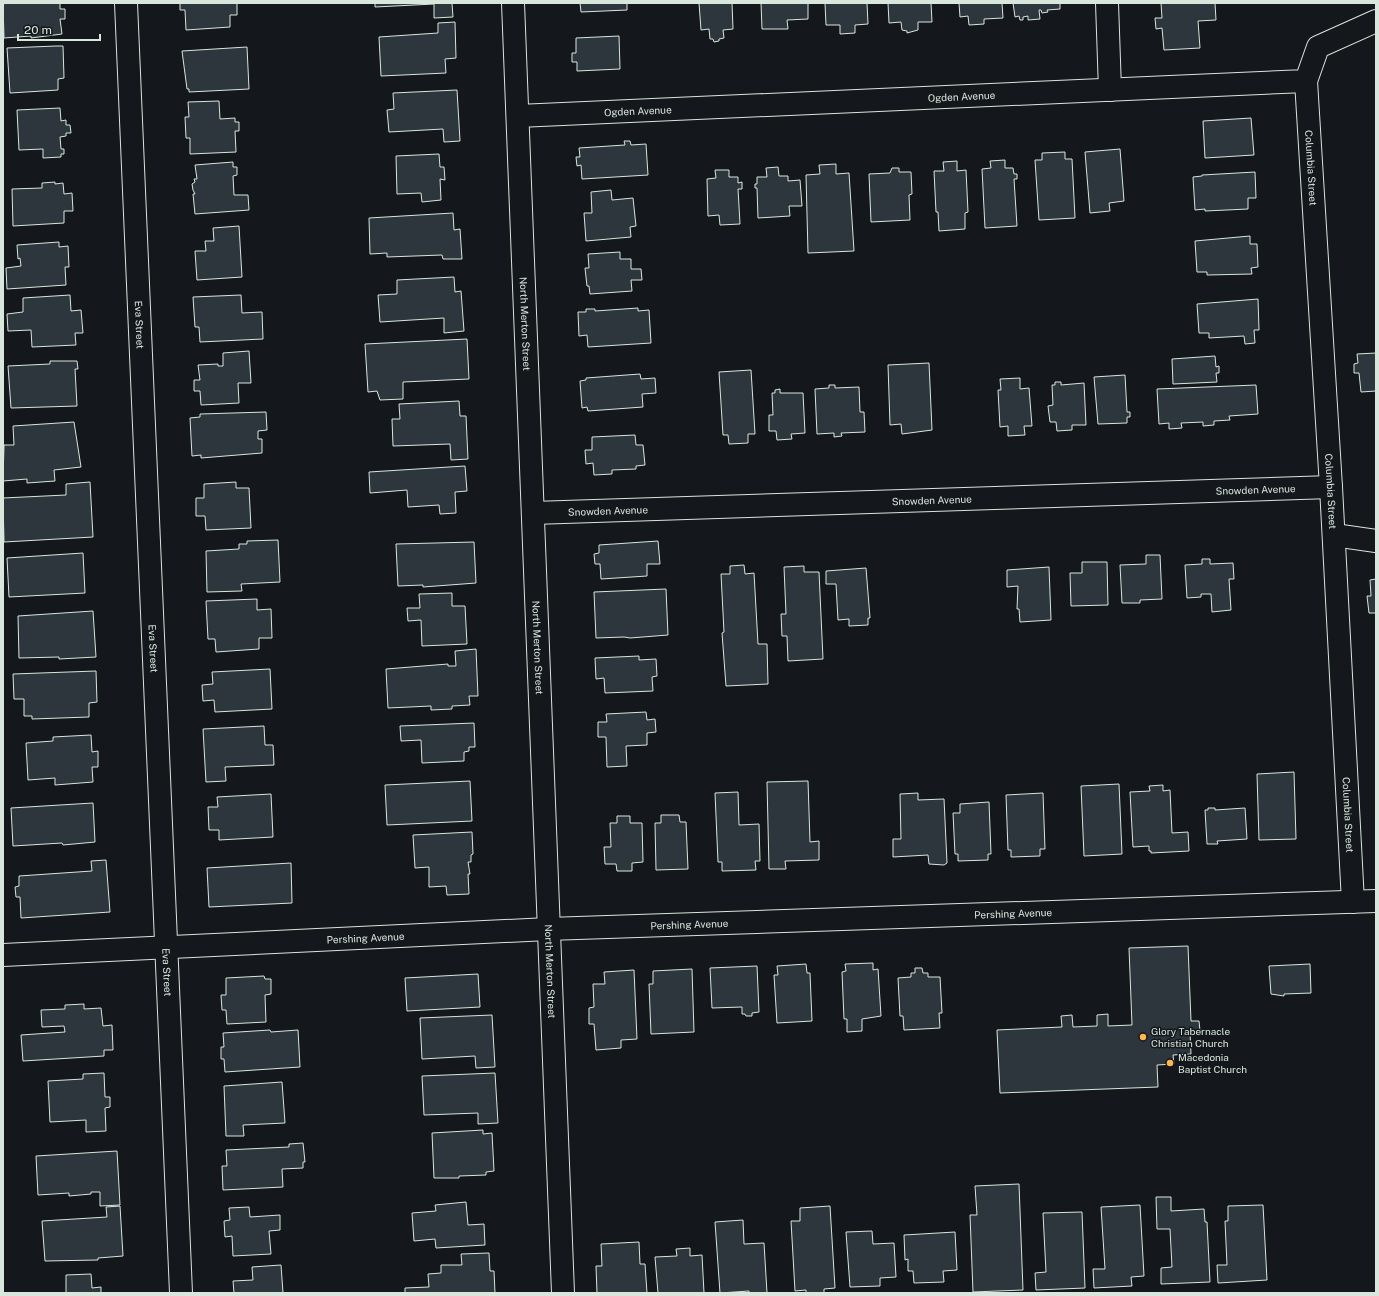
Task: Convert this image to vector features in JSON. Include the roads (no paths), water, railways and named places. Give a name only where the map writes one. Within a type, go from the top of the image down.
[{"type":"street","name":"Eva Street","points":[[126,3],[167,947],[180,1293]]},
{"type":"street","name":"North Merton Street","points":[[513,3],[563,1293]]},
{"type":"street","points":[[1106,3],[1110,90]]},
{"type":"street","points":[[1306,81],[1318,47],[1376,22]]},
{"type":"street","name":"Ogden Avenue","points":[[518,116],[1306,81]]},
{"type":"street","name":"Columbia Street","points":[[1306,81],[1332,487],[1353,902]]},
{"type":"street","name":"Snowden Avenue","points":[[532,513],[1332,487]]},
{"type":"street","points":[[1334,536],[1376,541]]},
{"type":"street","name":"Pershing Avenue","points":[[3,955],[548,929],[1376,901]]},
{"type":"place","name":"Glory Tabernacle Christian Church","points":[[1143,1037]]},
{"type":"place","name":"Macedonia Baptist Church","points":[[1170,1063]]}]
